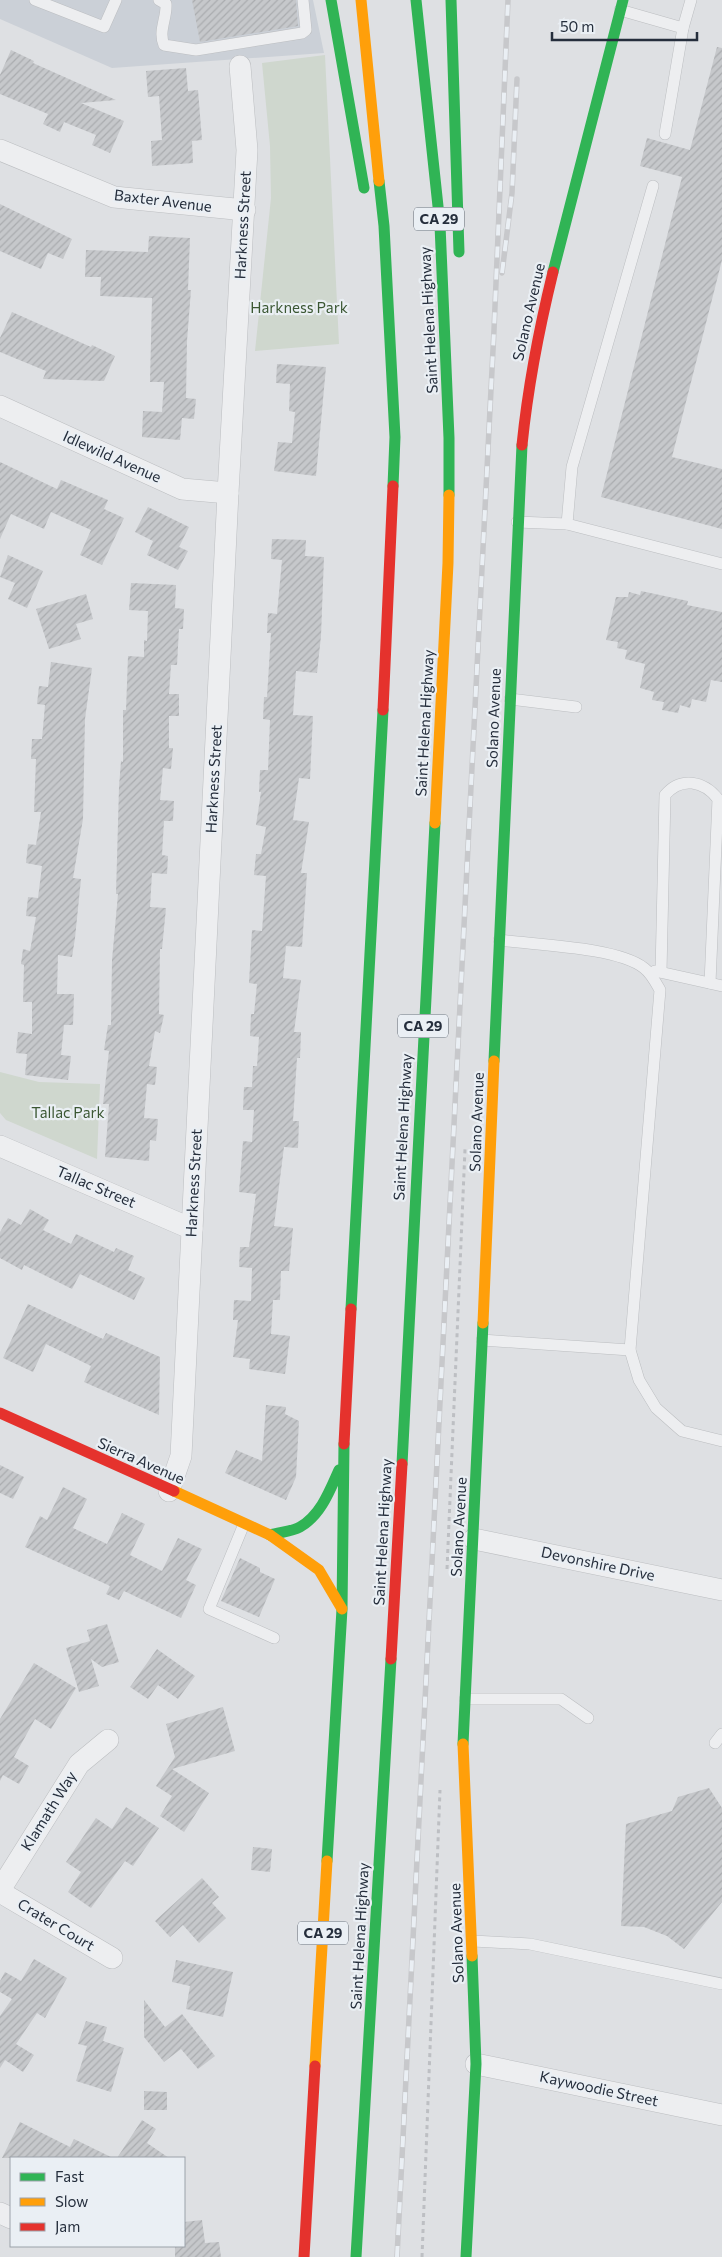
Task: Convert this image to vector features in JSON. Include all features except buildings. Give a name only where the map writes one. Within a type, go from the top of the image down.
[{"type":"main road","points":[[331,0],[365,196]]},
{"type":"main road","name":"CA 29","points":[[304,2257],[342,1609],[343,1459],[392,556],[395,437],[388,333],[384,226],[361,0]]},
{"type":"main road","name":"Saint Helena Highway","points":[[356,2257],[394,1614],[448,563],[449,438],[440,225],[416,0]]},
{"type":"main road","points":[[451,0],[460,264]]},
{"type":"main road","name":"Solano Avenue","points":[[466,2257],[476,2064],[473,1941],[463,1741],[474,1538],[520,463],[527,392],[540,324],[622,5]]},
{"type":"main road","points":[[373,245],[388,333]]},
{"type":"main road","points":[[449,438],[457,340]]},
{"type":"main road","name":"Sierra Avenue","points":[[0,1413],[270,1535],[319,1570],[342,1609]]},
{"type":"main road","points":[[270,1535],[299,1527],[320,1509],[343,1459]]},
{"type":"street","name":"Harkness Street","points":[[170,1490],[181,1456],[228,493],[245,210],[247,150],[240,66]]},
{"type":"street","name":"Baxter Avenue","points":[[0,150],[114,197],[245,210]]},
{"type":"street","name":"Idlewild Avenue","points":[[0,406],[182,489],[228,493]]},
{"type":"street","name":"Tallac Street","points":[[0,1146],[192,1229]]},
{"type":"street","name":"Devonshire Drive","points":[[474,1538],[722,1590]]},
{"type":"street","name":"Klamath Way","points":[[0,1891],[79,1764],[108,1740]]},
{"type":"street","name":"Crater Court","points":[[0,1891],[112,1958]]},
{"type":"street","name":"Kaywoodie Street","points":[[476,2064],[722,2115]]},
{"type":"lane","points":[[34,0],[104,27],[116,0]]},
{"type":"lane","points":[[159,0],[166,4],[167,13],[161,38],[164,45],[196,50],[302,33],[306,30],[307,19],[303,0]]},
{"type":"lane","points":[[665,134],[683,28],[691,0]]},
{"type":"lane","points":[[622,5],[683,28]]},
{"type":"lane","points":[[567,524],[572,467],[654,186]]},
{"type":"lane","points":[[517,522],[567,524],[722,564]]},
{"type":"lane","points":[[510,699],[576,707]]},
{"type":"lane","points":[[499,940],[603,953],[630,960],[645,969],[716,984],[718,799],[698,783],[678,784],[665,795],[661,972]]},
{"type":"lane","points":[[645,969],[660,990],[630,1350],[639,1380],[656,1408],[682,1430],[722,1441]]},
{"type":"lane","points":[[482,1340],[630,1350]]},
{"type":"lane","points":[[244,1524],[208,1609],[274,1638]]},
{"type":"lane","points":[[465,1699],[561,1698],[588,1718]]},
{"type":"lane","points":[[473,1941],[530,1944],[722,1984]]},
{"type":"shaded area","points":[[0,0],[313,0],[324,53],[112,68],[0,19]]},
{"type":"green space","name":"Harkness Park","points":[[325,55],[339,344],[255,351],[271,198],[270,146],[262,63]]},
{"type":"green space","name":"Tallac Park","points":[[0,1072],[39,1082],[100,1084],[97,1159],[6,1120],[0,1113]]},
{"type":"railway","points":[[397,2257],[494,330],[508,0]]},
{"type":"railway","points":[[502,273],[512,193],[517,79]]},
{"type":"traffic: fast","points":[[331,0],[364,188]]},
{"type":"traffic: fast","points":[[416,0],[440,225],[449,438],[449,495]]},
{"type":"traffic: fast","points":[[451,0],[459,252]]},
{"type":"traffic: fast","points":[[553,272],[623,0]]},
{"type":"traffic: fast","points":[[379,181],[384,226],[395,437],[393,486]]},
{"type":"traffic: fast","points":[[494,1061],[522,445]]},
{"type":"traffic: fast","points":[[351,1309],[383,710]]},
{"type":"traffic: fast","points":[[402,1464],[435,823]]},
{"type":"traffic: fast","points":[[463,1744],[483,1323]]},
{"type":"traffic: fast","points":[[327,1861],[342,1609],[344,1444]]},
{"type":"traffic: fast","points":[[270,1535],[300,1527],[314,1516],[324,1502],[339,1470]]},
{"type":"traffic: fast","points":[[356,2257],[391,1659]]},
{"type":"traffic: fast","points":[[466,2257],[476,2064],[472,1956]]},
{"type":"traffic: slow","points":[[361,0],[379,181]]},
{"type":"traffic: slow","points":[[435,823],[448,563],[449,495]]},
{"type":"traffic: slow","points":[[483,1323],[494,1061]]},
{"type":"traffic: slow","points":[[174,1491],[270,1535]]},
{"type":"traffic: slow","points":[[270,1535],[319,1570],[342,1609]]},
{"type":"traffic: slow","points":[[463,1744],[472,1956]]},
{"type":"traffic: slow","points":[[315,2066],[327,1861]]},
{"type":"traffic: jam","points":[[522,445],[534,358],[553,272]]},
{"type":"traffic: jam","points":[[383,710],[393,486]]},
{"type":"traffic: jam","points":[[344,1444],[351,1309]]},
{"type":"traffic: jam","points":[[0,1413],[174,1491]]},
{"type":"traffic: jam","points":[[391,1659],[402,1464]]},
{"type":"traffic: jam","points":[[304,2257],[315,2066]]}]
